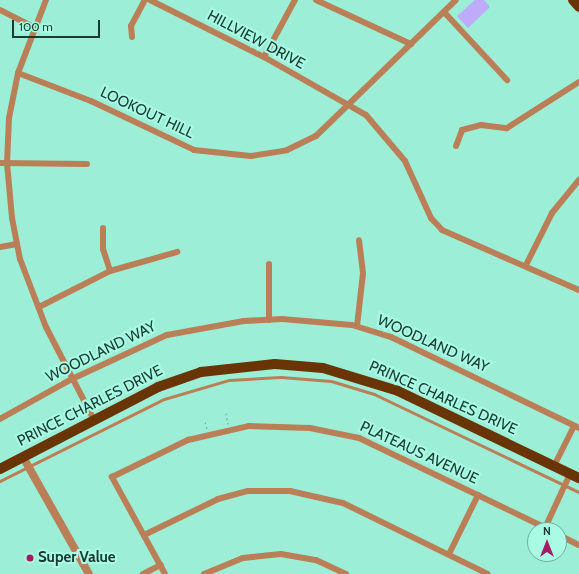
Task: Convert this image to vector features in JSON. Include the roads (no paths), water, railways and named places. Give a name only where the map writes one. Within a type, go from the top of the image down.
[{"type":"highway","points":[[573,0],[579,7]]},
{"type":"highway","name":"PRINCE CHARLES DRIVE","points":[[0,469],[26,461],[93,418],[158,386],[202,372],[275,364],[323,368],[398,391],[575,476]]},
{"type":"street","points":[[46,0],[33,27],[18,73],[10,118],[7,163],[17,244],[38,307],[72,379],[93,418]]},
{"type":"street","points":[[132,37],[131,26],[146,0]]},
{"type":"street","name":"HILLVIEW DRIVE","points":[[150,0],[264,57],[366,115],[391,141],[405,161],[430,218],[442,230],[526,265],[579,290]]},
{"type":"street","points":[[264,57],[294,0]]},
{"type":"street","points":[[316,0],[411,44]]},
{"type":"street","name":"LOOKOUT HILL","points":[[18,73],[91,101],[194,150],[251,156],[287,150],[316,136],[456,0]]},
{"type":"street","points":[[0,10],[33,27]]},
{"type":"street","points":[[444,12],[507,80]]},
{"type":"street","points":[[456,146],[462,130],[481,125],[507,128],[579,82]]},
{"type":"street","points":[[0,163],[87,164]]},
{"type":"street","points":[[526,265],[552,212],[579,180]]},
{"type":"street","points":[[103,228],[103,249],[110,272]]},
{"type":"street","points":[[357,326],[363,273],[358,240]]},
{"type":"street","points":[[0,247],[17,244]]},
{"type":"street","points":[[38,307],[110,272],[177,252]]},
{"type":"street","points":[[269,264],[269,320]]},
{"type":"street","name":"WOODLAND WAY","points":[[0,419],[72,379],[167,335],[269,320],[357,326],[440,359],[577,427]]},
{"type":"street","name":"PLATEAUS AVENUE","points":[[144,534],[112,477],[174,446],[208,434],[229,429],[280,425],[342,433],[379,446],[533,522]]},
{"type":"street","points":[[554,466],[577,427]]},
{"type":"street","points":[[26,461],[89,574]]},
{"type":"street","points":[[550,522],[565,485],[575,476]]},
{"type":"street","points":[[165,574],[144,534],[218,499],[248,492],[277,490],[343,502],[488,574]]},
{"type":"street","points":[[449,554],[478,495]]},
{"type":"street","points":[[567,539],[579,545]]},
{"type":"street","points":[[204,574],[243,558],[281,554],[316,560],[346,574]]},
{"type":"street","points":[[143,574],[161,565]]},
{"type":"lane","points":[[0,481],[26,461],[185,391],[229,380],[281,376],[331,381],[374,394],[579,492]]},
{"type":"place","name":"Super Value","points":[[30,558]]}]
